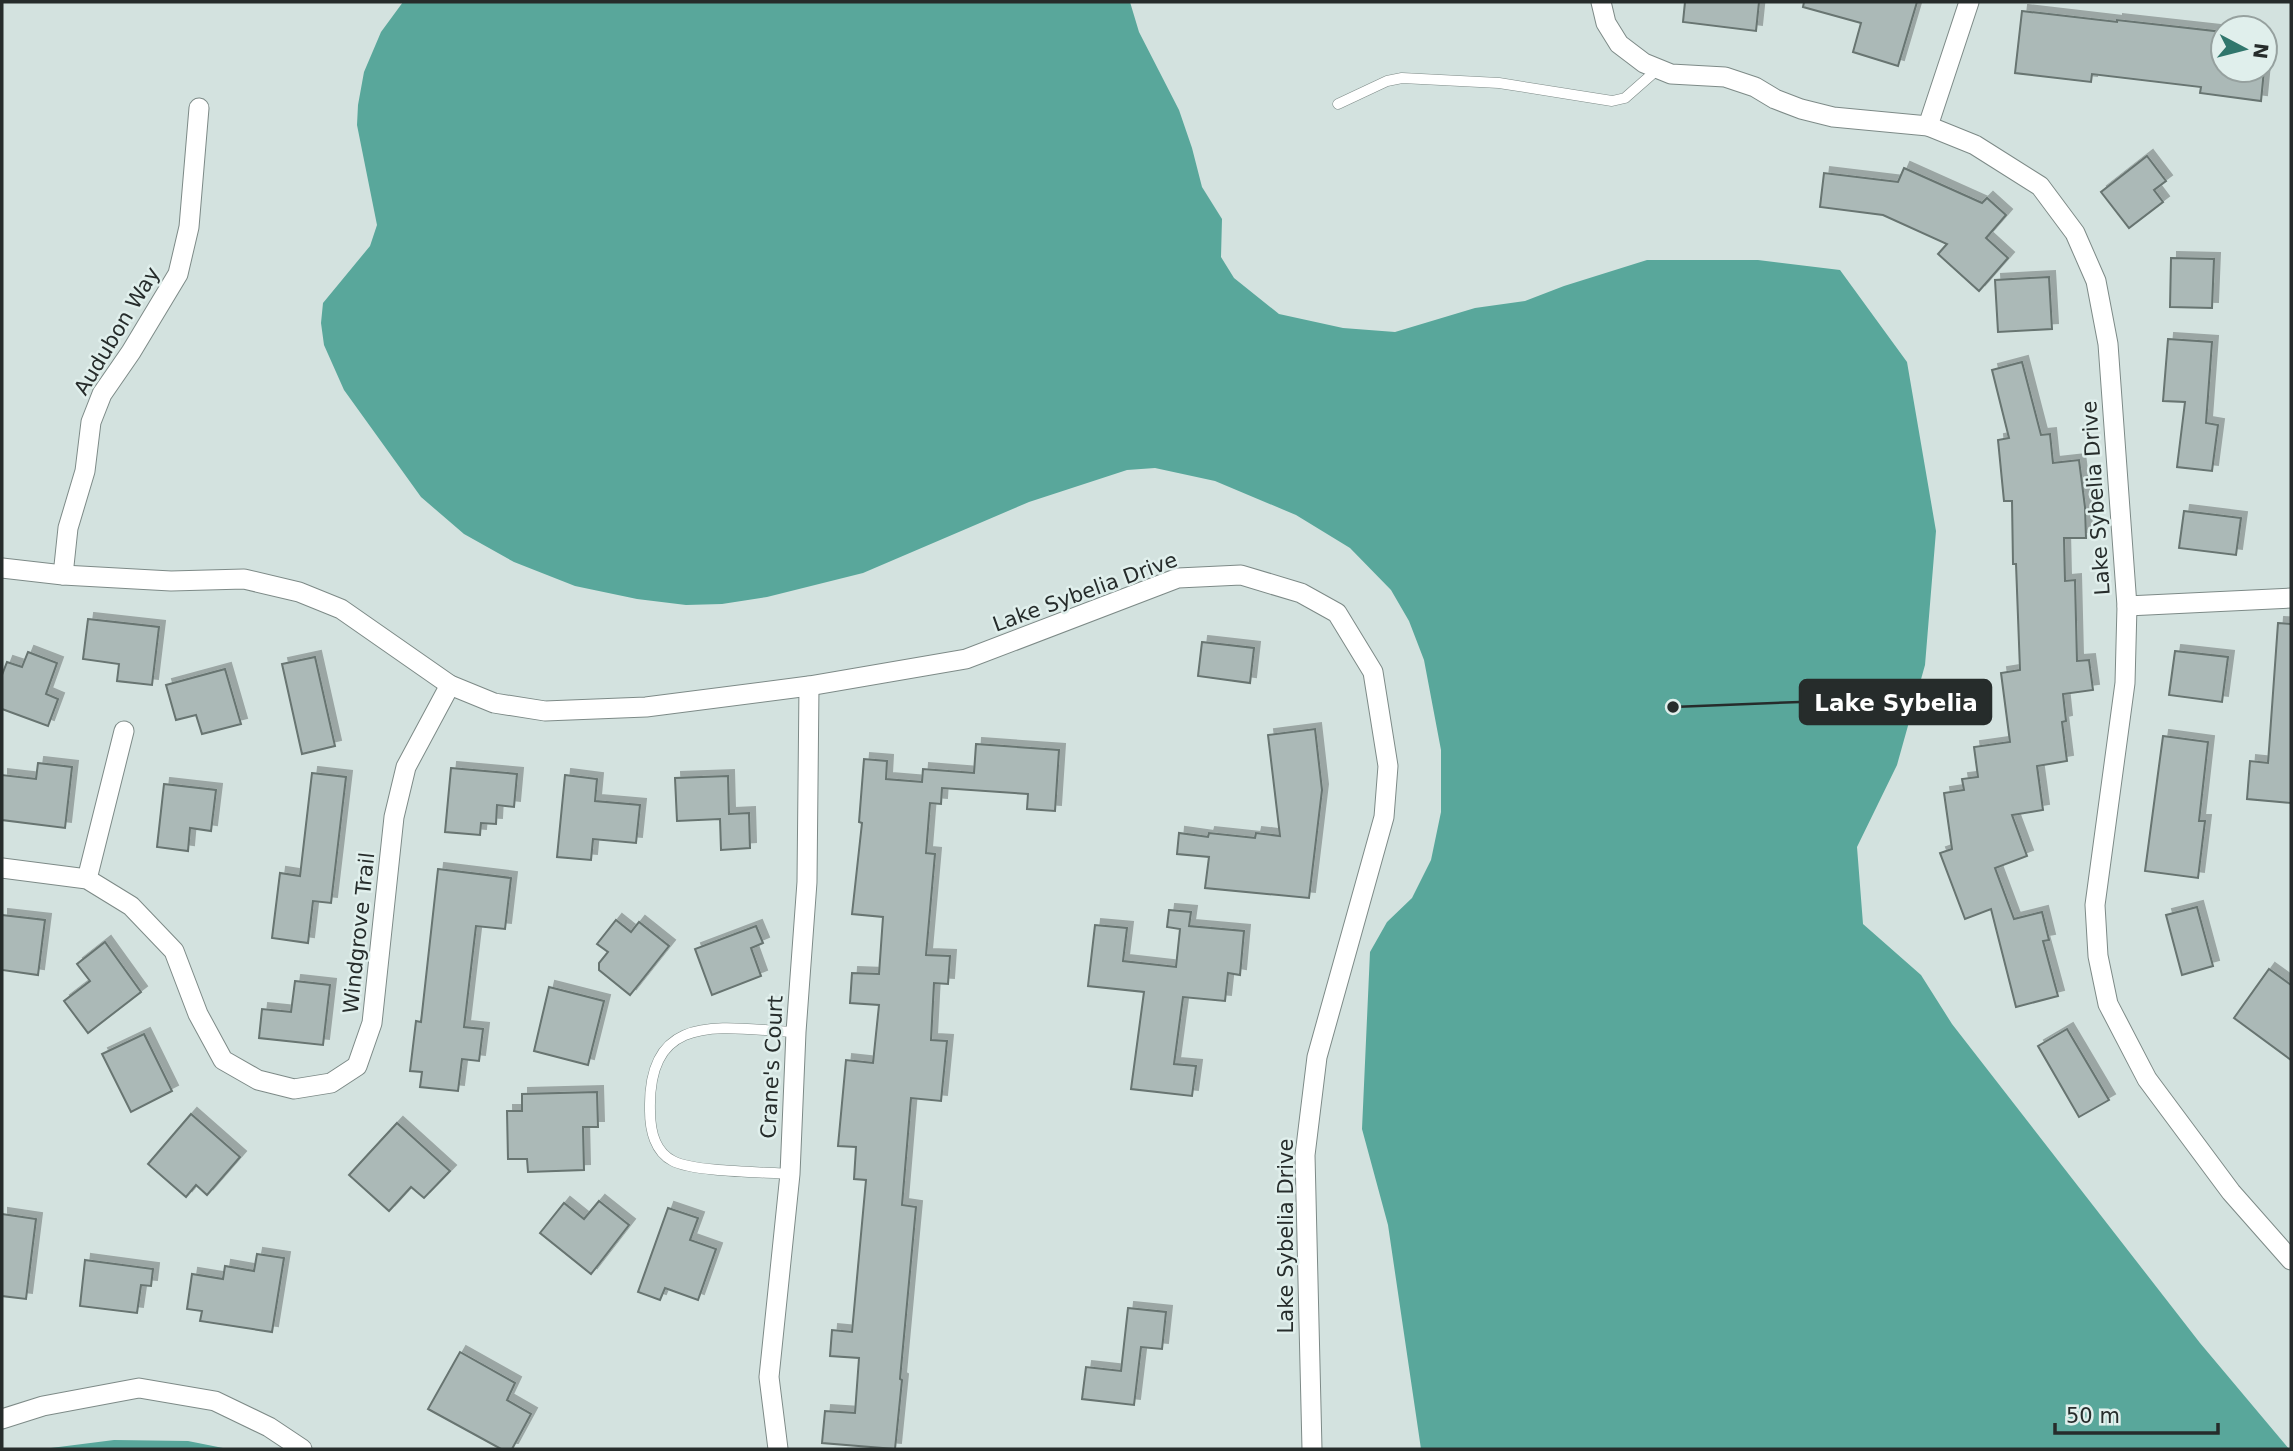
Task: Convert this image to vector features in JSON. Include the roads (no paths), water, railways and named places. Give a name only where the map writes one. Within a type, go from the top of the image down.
[{"type":"street","name":"Lake Sybelia Drive","points":[[1601,2],[1606,23],[1619,44],[1644,63],[1671,74],[1725,77],[1755,87],[1788,104],[1833,117],[1928,126],[1975,145],[2040,186],[2075,233],[2095,281],[2108,344],[2127,606],[2125,683],[2095,905],[2098,956],[2108,1004],[2147,1079],[2231,1192],[2291,1260]]},
{"type":"street","points":[[1928,126],[1969,2]]},
{"type":"street","name":"Audubon Way","points":[[63,575],[68,528],[85,471],[91,422],[102,394],[178,274],[189,227],[198,108]]},
{"type":"street","name":"Lake Sybelia Drive","points":[[2,568],[63,575],[171,581],[244,579],[299,592],[341,609],[450,685],[495,703],[545,711],[646,707],[809,686],[966,659],[1178,578],[1241,575],[1301,593],[1338,613],[1373,672],[1388,766],[1384,817],[1317,1057],[1305,1155],[1312,1449]]},
{"type":"street","points":[[2127,606],[2291,598]]},
{"type":"street","name":"Windgrove Trail","points":[[2,868],[87,879],[131,906],[174,951],[198,1014],[223,1060],[258,1080],[294,1089],[331,1083],[357,1066],[372,1023],[394,817],[405,767],[450,685]]},
{"type":"street","name":"Crane's Court","points":[[778,1449],[769,1377],[790,1174],[796,1032],[807,882],[809,686]]},
{"type":"street","points":[[87,879],[124,731]]},
{"type":"street","points":[[2,1419],[43,1406],[139,1388],[215,1401],[268,1427],[302,1449]]},
{"type":"lane","points":[[1338,104],[1387,81],[1402,78],[1499,83],[1612,101],[1625,98],[1659,69]]},
{"type":"lane","points":[[790,1174],[691,1167],[672,1161],[656,1144],[650,1111],[653,1072],[662,1051],[676,1038],[702,1028],[796,1032]]},
{"type":"place","name":"Lake Sybelia","points":[[1673,707]]}]
